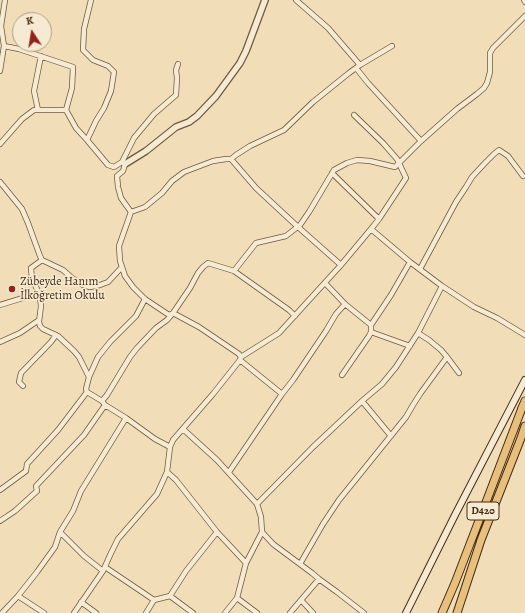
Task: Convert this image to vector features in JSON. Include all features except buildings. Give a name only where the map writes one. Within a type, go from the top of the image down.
[{"type":"main road","points":[[406,613],[525,380]]},
{"type":"main road","name":"D420","points":[[442,613],[486,505],[524,404]]},
{"type":"main road","points":[[457,613],[481,540],[525,426]]},
{"type":"street","points":[[0,71],[4,46],[1,26],[5,0]]},
{"type":"street","points":[[87,140],[111,92],[114,72],[108,66],[93,60],[83,50],[84,29],[91,0]]},
{"type":"street","points":[[4,46],[19,49],[72,66],[72,88],[66,110],[76,128],[108,165],[114,167],[146,151],[176,127],[189,122],[197,116],[216,96],[240,63],[265,0]]},
{"type":"street","points":[[296,0],[328,28],[358,67],[368,84],[421,141]]},
{"type":"street","points":[[234,271],[256,243],[286,236],[298,227],[309,212],[334,170],[356,160],[370,161],[395,167],[421,141],[457,109],[484,88],[490,72],[490,53],[493,48],[525,16]]},
{"type":"street","points":[[131,212],[145,207],[162,193],[172,181],[184,172],[226,158],[231,159],[250,146],[284,130],[313,102],[358,67],[392,46]]},
{"type":"street","points":[[38,110],[34,90],[41,56]]},
{"type":"street","points":[[131,212],[121,198],[118,187],[118,176],[123,172],[123,163],[134,138],[154,114],[176,95],[176,70],[178,64]]},
{"type":"street","points":[[0,144],[22,119],[34,110],[66,110]]},
{"type":"street","points":[[74,613],[104,569],[118,539],[157,494],[167,472],[170,447],[173,440],[184,429],[241,358],[279,332],[342,265],[379,220],[406,178],[399,163],[383,143],[354,115]]},
{"type":"street","points":[[420,269],[462,192],[472,177],[494,154],[499,150],[508,156],[523,176]]},
{"type":"street","points":[[231,159],[256,188],[342,265]]},
{"type":"street","points":[[332,173],[379,220]]},
{"type":"street","points":[[0,182],[22,209],[42,260],[63,270],[83,285],[90,287],[108,282],[122,267]]},
{"type":"street","points":[[131,212],[119,246],[119,257],[125,276],[133,287],[145,299],[169,315],[173,314],[199,327],[239,354],[241,358],[282,394]]},
{"type":"street","points":[[371,229],[410,262],[442,286],[474,307],[497,318],[525,335]]},
{"type":"street","points":[[42,260],[31,268],[32,279],[39,293],[41,306],[39,320],[40,326],[56,335],[79,357],[89,377]]},
{"type":"street","points":[[342,375],[371,332],[371,325],[391,295],[410,262]]},
{"type":"street","points":[[102,401],[130,357],[156,328],[173,314],[198,273],[208,263],[234,271],[289,310],[295,316]]},
{"type":"street","points":[[325,283],[345,304],[371,325]]},
{"type":"street","points":[[257,504],[313,447],[382,384],[396,367],[418,333],[442,286]]},
{"type":"street","points":[[0,305],[39,293]]},
{"type":"street","points":[[0,490],[26,471],[27,464],[58,430],[87,392],[86,389],[89,377],[98,357],[110,342],[136,316],[145,299]]},
{"type":"street","points":[[229,472],[293,380],[336,314],[345,304]]},
{"type":"street","points":[[0,342],[20,333],[39,320]]},
{"type":"street","points":[[371,332],[410,346]]},
{"type":"street","points":[[418,333],[441,350],[459,373]]},
{"type":"street","points":[[23,386],[19,382],[21,373],[56,335]]},
{"type":"street","points":[[300,564],[339,500],[406,417],[420,394],[447,357]]},
{"type":"street","points":[[87,392],[155,439],[170,447]]},
{"type":"street","points":[[362,401],[391,436]]},
{"type":"street","points":[[0,520],[15,511],[37,491],[36,486],[84,435],[105,405]]},
{"type":"street","points":[[2,613],[18,596],[55,547],[60,532],[69,519],[81,491],[126,418]]},
{"type":"street","points":[[184,429],[229,472],[257,504],[261,517],[262,532],[246,563],[237,598],[225,613]]},
{"type":"street","points":[[167,472],[176,480],[217,532],[246,563]]},
{"type":"street","points":[[60,532],[84,556],[154,600]]},
{"type":"street","points":[[146,613],[154,600],[170,596],[186,571],[217,532]]},
{"type":"street","points":[[262,532],[273,544],[364,613]]},
{"type":"street","points":[[290,613],[319,579]]},
{"type":"street","points":[[18,596],[44,613]]},
{"type":"street","points":[[170,596],[193,613]]},
{"type":"street","points":[[237,598],[257,613]]},
{"type":"street","points":[[301,600],[311,612]]},
{"type":"street","points":[[81,602],[96,613]]},
{"type":"place","name":"Zübeyde Hanım İlköğretim Okulu","points":[[12,289]]}]
